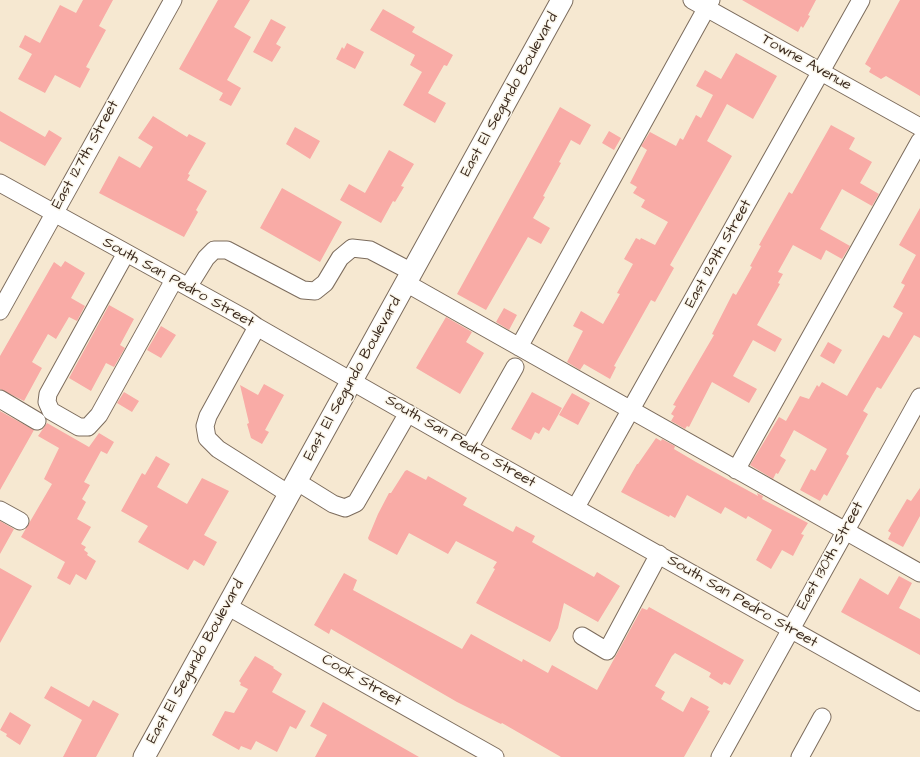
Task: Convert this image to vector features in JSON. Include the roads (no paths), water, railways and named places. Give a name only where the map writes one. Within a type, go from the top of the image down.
[{"type":"main road","name":"East El Segundo Boulevard","points":[[144,757],[226,606],[562,0]]},
{"type":"street","name":"East 127th Street","points":[[0,311],[173,0]]},
{"type":"street","name":"East 129th Street","points":[[576,507],[822,72],[861,0]]},
{"type":"street","points":[[519,348],[704,3]]},
{"type":"street","name":"Towne Avenue","points":[[704,3],[920,128]]},
{"type":"street","points":[[736,470],[920,141]]},
{"type":"street","name":"South San Pedro Street","points":[[0,183],[246,319],[469,448],[920,702]]},
{"type":"street","points":[[126,253],[48,394],[47,402],[51,411],[79,427],[88,427],[99,415],[181,283],[214,250],[227,250],[303,290],[315,291],[325,283],[340,258],[352,248],[370,250],[409,278],[519,348],[920,573]]},
{"type":"street","points":[[258,327],[208,416],[205,426],[207,438],[218,449],[293,487],[345,508],[356,503],[408,413]]},
{"type":"street","points":[[469,448],[515,366]]},
{"type":"street","name":"East 130th Street","points":[[720,757],[920,397]]},
{"type":"street","points":[[0,399],[38,422]]},
{"type":"street","points":[[0,510],[20,521]]},
{"type":"street","points":[[582,636],[607,651],[659,554]]},
{"type":"street","name":"Cook Street","points":[[226,606],[495,757]]},
{"type":"street","points":[[800,757],[822,717]]}]
